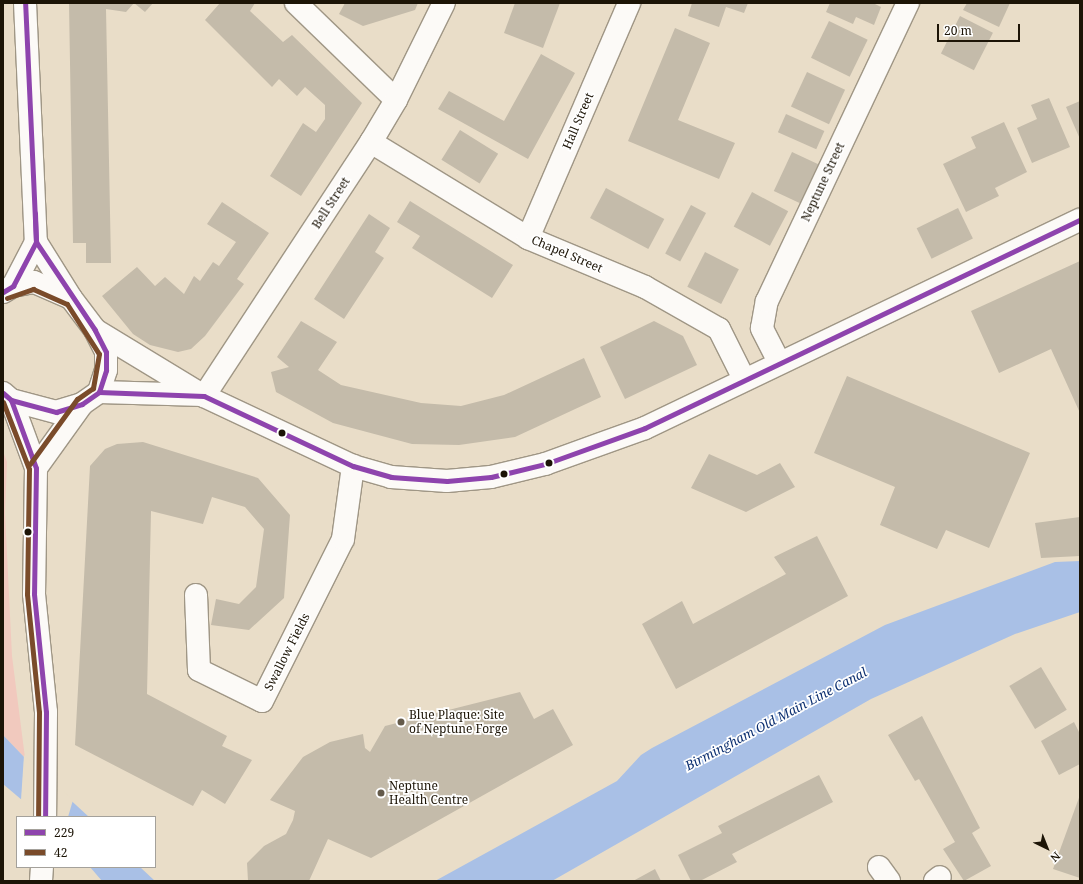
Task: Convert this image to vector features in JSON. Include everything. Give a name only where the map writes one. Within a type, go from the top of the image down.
[{"type":"main road","points":[[25,3],[36,242],[71,298],[96,330],[106,352],[106,370],[90,398],[36,468]]},
{"type":"main road","points":[[296,3],[396,100]]},
{"type":"main road","name":"Bell Street","points":[[204,396],[371,142],[396,100],[444,3]]},
{"type":"main road","name":"Hall Street","points":[[528,238],[629,3]]},
{"type":"main road","name":"Neptune Street","points":[[779,362],[762,328],[767,301],[908,3]]},
{"type":"main road","name":"Chapel Street","points":[[371,142],[528,238],[644,288],[719,330],[744,379]]},
{"type":"main road","points":[[96,330],[204,396],[353,466],[398,477],[447,481],[491,477],[545,464],[645,428],[779,362],[1080,220]]},
{"type":"main road","points":[[8,289],[36,242]]},
{"type":"main road","points":[[8,289],[34,282],[71,298]]},
{"type":"main road","points":[[7,397],[56,412],[90,398],[204,396]]},
{"type":"main road","points":[[7,397],[36,468],[34,594],[46,712],[48,768],[45,816]]},
{"type":"main road","name":"Swallow Fields","points":[[196,595],[199,670],[262,701],[343,539],[353,466]]},
{"type":"main road","points":[[41,881],[42,868]]},
{"type":"shaded area","points":[[3,451],[7,462],[5,513],[12,656],[25,758],[3,735]]},
{"type":"water","name":"Birmingham Old Main Line Canal","points":[[1080,561],[1080,612],[1015,634],[871,699],[552,881],[435,881],[617,781],[641,755],[652,748],[885,625],[1055,562]]},
{"type":"water","points":[[3,735],[25,758],[88,816],[41,816],[3,784]]},
{"type":"water","points":[[91,868],[141,868],[155,881],[102,881]]},
{"type":"pier","points":[[24,755],[73,800],[68,816],[38,816],[21,800]]},
{"type":"building","points":[[69,3],[134,3],[126,12],[106,9],[111,263],[86,263],[86,243],[73,243]]},
{"type":"building","points":[[134,3],[153,3],[145,12]]},
{"type":"building","points":[[220,3],[255,3],[250,11],[283,42],[292,35],[362,103],[301,196],[270,176],[303,123],[316,132],[325,119],[325,105],[305,87],[297,96],[279,79],[272,87],[205,20]]},
{"type":"building","points":[[345,3],[418,3],[415,10],[363,26],[339,14]]},
{"type":"building","points":[[515,3],[560,3],[543,48],[504,33]]},
{"type":"building","points":[[692,3],[748,3],[744,13],[726,7],[719,27],[688,16]]},
{"type":"building","points":[[830,3],[873,3],[881,7],[874,25],[856,17],[853,24],[826,12]]},
{"type":"building","points":[[967,3],[1010,3],[999,27],[963,10]]},
{"type":"building","points":[[960,16],[993,33],[974,70],[941,53]]},
{"type":"building","points":[[829,21],[868,40],[850,77],[811,58]]},
{"type":"building","points":[[675,28],[710,43],[678,120],[735,143],[719,179],[628,141]]},
{"type":"building","points":[[541,54],[575,73],[528,159],[438,109],[449,91],[504,121]]},
{"type":"building","points":[[807,72],[845,90],[829,124],[791,106]]},
{"type":"building","points":[[1049,98],[1070,147],[1032,163],[1017,128],[1037,119],[1031,105]]},
{"type":"building","points":[[1080,101],[1080,139],[1066,107]]},
{"type":"building","points":[[786,114],[824,131],[816,149],[778,132]]},
{"type":"building","points":[[1004,122],[1027,172],[995,188],[999,196],[966,212],[943,164],[976,148],[971,137]]},
{"type":"building","points":[[460,130],[498,154],[480,184],[441,160]]},
{"type":"building","points":[[792,152],[818,164],[800,203],[774,191]]},
{"type":"building","points":[[606,188],[664,219],[648,249],[590,218]]},
{"type":"building","points":[[752,192],[788,211],[770,246],[734,226]]},
{"type":"building","points":[[410,201],[513,265],[492,298],[412,248],[420,236],[397,222]]},
{"type":"building","points":[[222,202],[269,233],[237,279],[244,284],[205,336],[191,349],[178,352],[150,345],[133,334],[102,296],[137,267],[155,286],[165,277],[184,294],[194,276],[200,281],[213,262],[219,266],[236,242],[207,224]]},
{"type":"building","points":[[691,205],[706,213],[680,262],[665,254]]},
{"type":"building","points":[[958,208],[973,239],[932,259],[917,228]]},
{"type":"building","points":[[369,214],[390,228],[375,252],[384,258],[344,319],[314,299]]},
{"type":"building","points":[[705,252],[739,269],[721,304],[687,287]]},
{"type":"building","points":[[1080,261],[1080,413],[1051,349],[999,373],[971,311]]},
{"type":"building","points":[[301,321],[337,342],[318,370],[341,385],[421,403],[461,406],[504,395],[584,358],[601,397],[515,437],[459,445],[412,444],[333,423],[276,392],[271,372],[289,367],[277,357]]},
{"type":"building","points":[[654,321],[683,336],[697,365],[625,399],[600,347]]},
{"type":"building","points":[[847,376],[1030,453],[989,548],[946,530],[937,549],[880,525],[895,487],[814,453]]},
{"type":"building","points":[[143,442],[258,478],[290,515],[284,598],[249,630],[211,625],[216,599],[239,604],[256,587],[264,529],[245,507],[212,497],[203,524],[151,511],[147,694],[227,736],[222,746],[252,760],[225,804],[202,790],[193,806],[75,745],[90,466],[105,449],[117,444]]},
{"type":"building","points":[[709,454],[757,475],[780,463],[795,487],[746,512],[691,488]]},
{"type":"building","points":[[1080,517],[1080,556],[1041,558],[1035,523]]},
{"type":"building","points":[[817,536],[848,596],[676,689],[642,624],[682,601],[693,624],[786,574],[774,557]]},
{"type":"building","points":[[1041,667],[1067,710],[1035,729],[1009,686]]},
{"type":"building","name":"Neptune Health Centre","points":[[520,692],[534,719],[553,709],[573,745],[371,858],[328,839],[309,881],[248,881],[247,863],[264,846],[286,834],[293,820],[295,811],[270,800],[303,757],[330,742],[363,734],[365,748],[370,752],[385,726]]},
{"type":"building","points":[[922,716],[980,828],[972,833],[991,866],[964,881],[943,849],[955,842],[919,779],[915,781],[888,735]]},
{"type":"building","points":[[1074,722],[1080,734],[1080,764],[1059,775],[1041,741]]},
{"type":"building","points":[[819,775],[833,802],[732,854],[737,862],[700,881],[691,881],[678,855],[722,833],[718,826]]},
{"type":"building","points":[[1080,795],[1080,878],[1053,869]]},
{"type":"building","points":[[655,869],[661,881],[633,881]]},
{"type":"transit line","name":"229","points":[[3,393],[11,400],[56,412],[82,404],[99,392],[106,370],[106,352],[95,330],[36,242],[25,3]]},
{"type":"transit line","name":"229","points":[[3,292],[13,286],[36,242],[35,213]]},
{"type":"transit line","name":"229","points":[[99,392],[204,396],[353,466],[391,477],[447,481],[491,477],[545,464],[645,428],[1080,220]]},
{"type":"transit line","name":"42","points":[[7,298],[33,289],[67,304],[99,354],[93,388],[77,399],[30,464]]},
{"type":"transit line","name":"229","points":[[11,400],[36,468],[34,594],[46,712],[45,816]]},
{"type":"transit line","name":"42","points":[[3,402],[29,469],[27,594],[39,712],[38,816]]},
{"type":"place","name":"Blue Plaque: Site of Neptune Forge","points":[[401,722]]},
{"type":"place","name":"Neptune Health Centre","points":[[381,793]]}]
